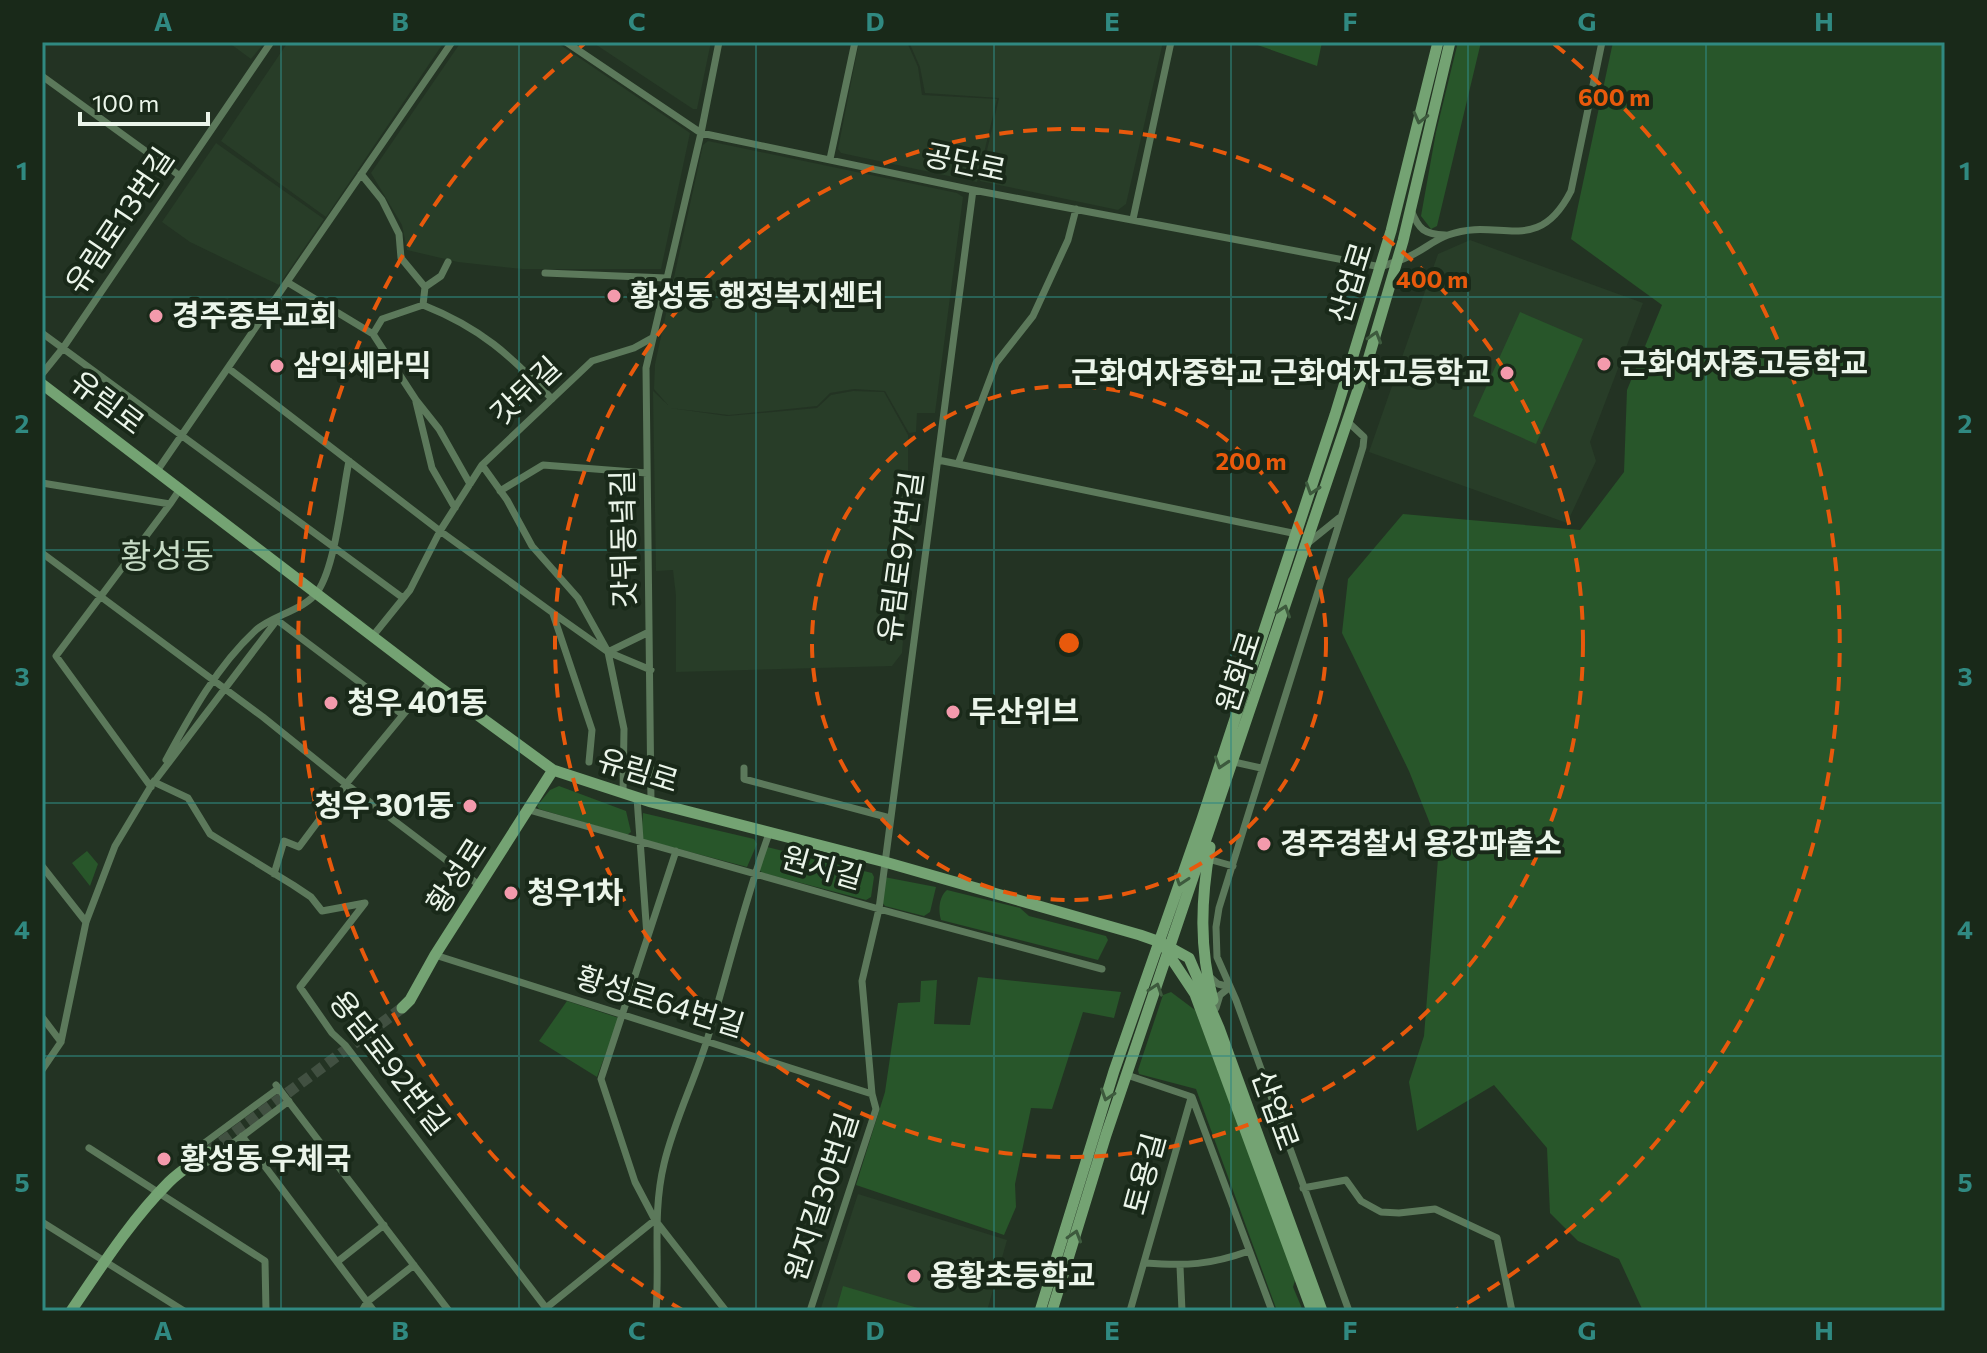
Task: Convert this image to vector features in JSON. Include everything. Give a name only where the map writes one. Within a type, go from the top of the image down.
[{"type":"street","name":"유림로13번길","points":[[42,374],[63,348],[271,42]]},
{"type":"street","points":[[157,471],[452,42]]},
{"type":"street","name":"공단로","points":[[566,42],[701,133],[973,190],[1381,267]]},
{"type":"street","name":"갓뒤동녘길","points":[[651,802],[646,368],[719,42]]},
{"type":"street","points":[[830,159],[855,42]]},
{"type":"street","points":[[1133,219],[1171,42]]},
{"type":"street","name":"산업로","points":[[1312,1311],[1195,994],[1166,947],[1381,267],[1438,42]]},
{"type":"street","name":"원화로","points":[[1040,1311],[1114,1071],[1166,947],[1222,796],[1348,422],[1398,261],[1450,42]]},
{"type":"street","points":[[1410,210],[1417,226],[1426,234],[1447,235],[1471,230],[1510,233],[1549,222],[1563,208],[1571,191],[1602,42]]},
{"type":"street","points":[[42,76],[180,176]]},
{"type":"street","points":[[361,174],[382,200],[399,234],[401,258],[425,287],[423,305]]},
{"type":"street","points":[[938,460],[973,190]]},
{"type":"street","name":"유림로97번길","points":[[885,862],[938,460],[958,464],[996,363],[1033,316],[1068,240],[1076,209]]},
{"type":"street","points":[[1381,267],[1447,235]]},
{"type":"street","points":[[425,287],[441,276],[448,262]]},
{"type":"street","points":[[545,273],[666,278]]},
{"type":"street","points":[[287,282],[373,334],[439,429],[470,484]]},
{"type":"street","points":[[373,334],[382,319],[423,305],[455,318],[509,354],[552,399]]},
{"type":"street","points":[[42,333],[403,598]]},
{"type":"street","name":"갓뒤길","points":[[372,637],[410,590],[440,531],[482,465],[592,361],[634,348],[652,338]]},
{"type":"street","points":[[228,368],[440,531],[553,613],[608,652],[651,670]]},
{"type":"street","name":"유림로","points":[[42,384],[372,637],[553,770],[651,802],[885,862],[1166,947]]},
{"type":"street","points":[[416,400],[432,468],[455,508]]},
{"type":"street","points":[[1348,422],[1364,437],[1261,768],[1216,927],[1217,957],[1349,1311]]},
{"type":"street","points":[[42,1070],[61,1042],[86,922],[115,846],[212,679],[258,628],[277,620],[317,593],[329,566],[349,461]]},
{"type":"street","points":[[958,464],[1297,534]]},
{"type":"street","points":[[482,465],[532,546],[578,598],[608,652],[624,729],[623,793]]},
{"type":"street","points":[[500,491],[543,465],[647,473]]},
{"type":"street","points":[[42,483],[170,504],[180,489]]},
{"type":"street","name":"용담로92번길","points":[[170,504],[56,656],[152,784],[188,798],[210,834],[311,897],[322,911],[365,903],[300,987],[332,1033],[345,1045],[546,1308],[655,1220]]},
{"type":"street","points":[[1306,544],[1341,516]]},
{"type":"street","points":[[42,553],[226,689],[479,885]]},
{"type":"street","points":[[553,613],[592,730],[589,762]]},
{"type":"street","points":[[152,784],[277,620]]},
{"type":"street","points":[[277,620],[403,715]]},
{"type":"street","points":[[608,652],[649,632]]},
{"type":"street","points":[[274,874],[284,841],[299,847],[346,784],[431,681]]},
{"type":"street","points":[[1234,762],[1261,768]]},
{"type":"street","points":[[744,768],[744,779],[890,818]]},
{"type":"street","name":"황성로","points":[[402,1008],[410,1000],[435,955],[553,770]]},
{"type":"street","points":[[1219,1028],[1207,972],[1202,915],[1208,859],[1222,796]]},
{"type":"street","points":[[637,798],[648,942]]},
{"type":"street","name":"원지길","points":[[529,810],[1102,969]]},
{"type":"street","points":[[656,1311],[659,1282],[655,1220],[664,1164],[707,1040],[754,874],[770,831]]},
{"type":"street","points":[[676,851],[601,1079],[635,1182],[655,1220],[726,1311]]},
{"type":"street","points":[[1208,859],[1233,866]]},
{"type":"street","name":"원지길30번길","points":[[810,1311],[876,1109],[862,981],[879,909],[885,862]]},
{"type":"street","points":[[43,868],[86,922]]},
{"type":"street","name":"산업로","points":[[1166,947],[1189,958],[1219,1028],[1322,1311]]},
{"type":"street","name":"원화로","points":[[1052,1311],[1166,947]]},
{"type":"street","name":"황성로64번길","points":[[435,955],[872,1094]]},
{"type":"street","points":[[1207,972],[1211,980],[1230,987]]},
{"type":"street","points":[[1216,1008],[1220,995],[1230,987]]},
{"type":"street","points":[[42,1017],[61,1042]]},
{"type":"street","points":[[1127,1075],[1191,1097],[1272,1311]]},
{"type":"street","points":[[190,1166],[199,1147],[278,1086],[449,1311]]},
{"type":"street","name":"토용길","points":[[1130,1311],[1191,1097]]},
{"type":"street","points":[[190,1166],[208,1162],[289,1101]]},
{"type":"street","points":[[242,1136],[374,1311]]},
{"type":"street","points":[[89,1148],[265,1261],[266,1311]]},
{"type":"street","points":[[71,1311],[158,1194],[208,1152]]},
{"type":"street","points":[[1303,1188],[1346,1180],[1361,1201],[1381,1212],[1435,1209],[1497,1238],[1512,1311]]},
{"type":"street","points":[[42,1222],[184,1311]]},
{"type":"street","points":[[337,1262],[384,1225]]},
{"type":"street","points":[[1145,1263],[1180,1266],[1216,1263],[1249,1251]]},
{"type":"street","points":[[362,1311],[367,1302],[414,1265]]},
{"type":"street","points":[[1180,1266],[1182,1311]]},
{"type":"shaded area","points":[[228,42],[265,42],[251,59]]},
{"type":"shaded area","points":[[288,42],[444,42],[326,217],[221,141]]},
{"type":"shaded area","points":[[461,42],[556,42],[690,133],[661,269],[522,269],[458,262],[407,250],[402,225],[371,173]]},
{"type":"shaded area","points":[[592,42],[711,42],[697,109],[693,109]]},
{"type":"shaded area","points":[[859,42],[907,42],[918,67],[922,95],[997,99],[977,182],[841,153],[838,149]]},
{"type":"shaded area","points":[[909,42],[1163,42],[1126,204],[1118,210],[980,181],[999,98],[925,93],[920,67]]},
{"type":"shaded area","points":[[708,141],[957,193],[963,197],[935,413],[917,413],[916,432],[909,433],[885,391],[854,389],[830,393],[817,406],[729,415],[670,408],[727,416],[817,408],[831,395],[853,391],[884,392],[908,435],[908,498],[912,521],[902,653],[892,666],[676,672],[673,570],[656,571],[653,391],[668,405],[654,389],[655,364],[703,145]]},
{"type":"shaded area","points":[[216,143],[324,219],[279,285],[190,242],[162,222]]},
{"type":"shaded area","name":"근화여자중학교 근화여자고등학교","points":[[1470,240],[1643,303],[1590,442],[1596,461],[1567,523],[1369,452],[1438,254]]},
{"type":"shaded area","name":"용황초등학교","points":[[858,1194],[1007,1240],[987,1311],[820,1311]]},
{"type":"green space","points":[[1249,42],[1322,42],[1317,66]]},
{"type":"green space","points":[[1458,42],[1481,42],[1437,226],[1431,229],[1421,216],[1436,132]]},
{"type":"green space","points":[[1613,42],[1945,42],[1945,1311],[1643,1311],[1619,1259],[1578,1241],[1550,1213],[1547,1148],[1494,1085],[1417,1131],[1409,1082],[1424,1036],[1439,846],[1409,771],[1342,633],[1348,579],[1403,514],[1580,530],[1624,472],[1627,390],[1662,305],[1571,239]]},
{"type":"green space","points":[[1520,312],[1583,339],[1536,444],[1473,416]]},
{"type":"green space","points":[[559,786],[626,811],[631,832],[627,835],[539,809],[537,806],[550,790]]},
{"type":"green space","points":[[643,813],[754,839],[757,844],[747,867],[641,839]]},
{"type":"green space","points":[[767,847],[872,873],[871,897],[866,900],[763,873],[759,870]]},
{"type":"green space","points":[[87,851],[98,864],[90,886],[72,863]]},
{"type":"green space","points":[[884,877],[936,887],[930,912],[924,916],[885,906],[881,901]]},
{"type":"green space","points":[[947,890],[1020,908],[1029,916],[1106,936],[1108,940],[1098,960],[941,920],[940,904]]},
{"type":"green space","points":[[978,977],[1121,992],[1114,1018],[1083,1012],[1052,1109],[1031,1108],[1015,1184],[1016,1207],[1004,1235],[856,1185],[885,1092],[898,1003],[920,1002],[921,981],[937,980],[934,1024],[970,1025]]},
{"type":"green space","points":[[1171,992],[1195,1010],[1296,1277],[1293,1287],[1303,1311],[1277,1311],[1196,1089],[1139,1074],[1163,995]]},
{"type":"green space","points":[[567,1001],[619,1018],[597,1077],[539,1041]]},
{"type":"green space","points":[[843,1286],[928,1311],[836,1311]]},
{"type":"tunnel","points":[[208,1152],[402,1008]]},
{"type":"place","name":"황성동 행정복지센터","points":[[614,296]]},
{"type":"place","name":"경주중부교회","points":[[156,316]]},
{"type":"place","name":"근화여자중고등학교","points":[[1604,364]]},
{"type":"place","name":"삼익세라믹","points":[[277,366]]},
{"type":"place","name":"근화여자중학교 근화여자고등학교","points":[[1507,373]]},
{"type":"place","name":"청우 401동","points":[[331,703]]},
{"type":"place","name":"두산위브","points":[[953,712]]},
{"type":"place","name":"청우 301동","points":[[470,806]]},
{"type":"place","name":"경주경찰서 용강파출소","points":[[1264,844]]},
{"type":"place","name":"청우1차","points":[[511,893]]},
{"type":"place","name":"황성동 우체국","points":[[164,1159]]},
{"type":"place","name":"용황초등학교","points":[[914,1276]]},
{"type":"district","name":"황성동","points":[[167,556]]}]
